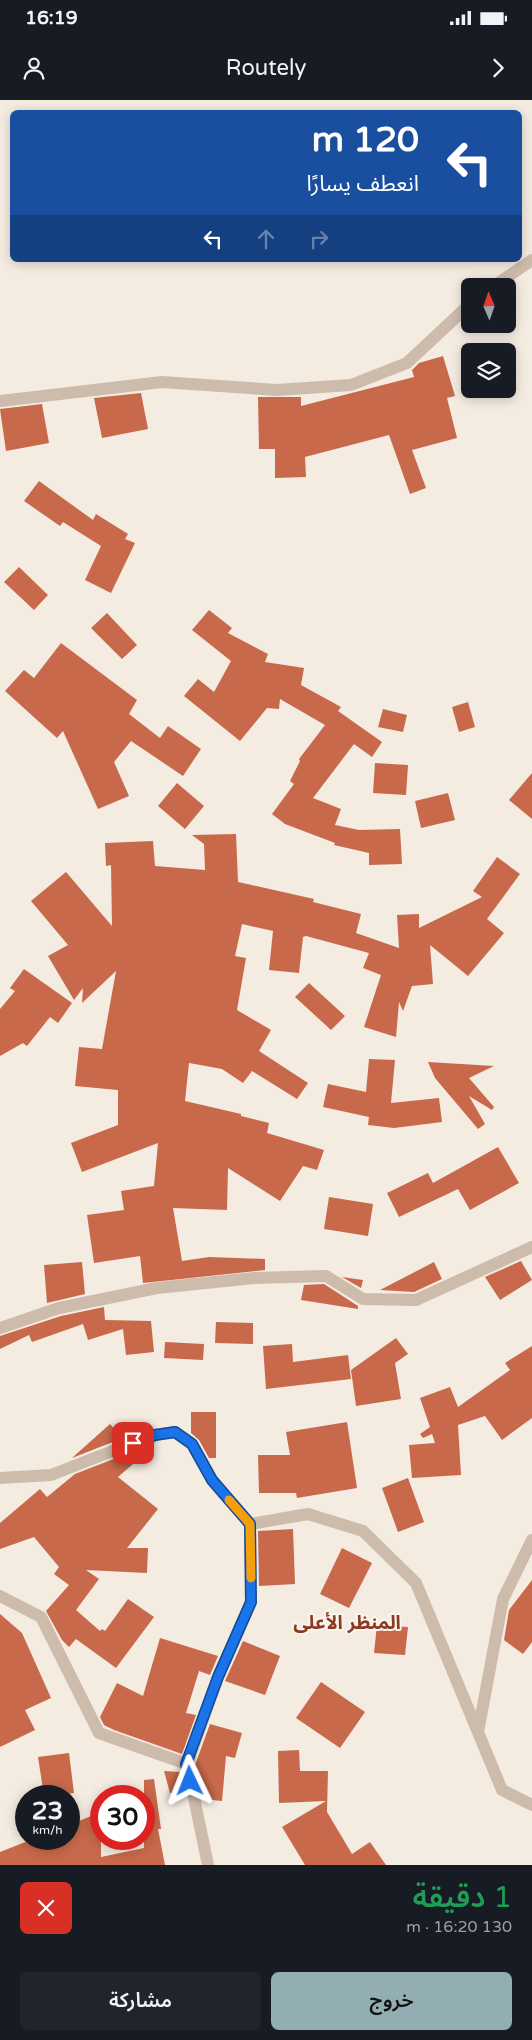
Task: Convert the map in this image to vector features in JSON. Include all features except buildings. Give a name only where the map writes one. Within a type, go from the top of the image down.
[{"type":"street","points":[[506,278],[532,260]]},
{"type":"street","points":[[0,401],[162,382],[277,390],[351,385],[407,363],[461,312]]},
{"type":"street","points":[[0,1328],[59,1308],[157,1288],[254,1278],[326,1276],[363,1299],[416,1300],[532,1246]]},
{"type":"street","points":[[0,1478],[51,1475],[155,1435],[175,1432],[192,1444],[212,1480],[250,1524],[251,1602],[218,1677],[186,1764],[208,1865]]},
{"type":"street","points":[[250,1524],[308,1514],[363,1531],[416,1583],[502,1790],[532,1806]]},
{"type":"street","points":[[478,1732],[503,1599],[532,1540]]},
{"type":"street","points":[[0,1596],[41,1617],[99,1733],[186,1764]]},
{"type":"slow traffic","points":[[229,1500],[250,1524],[251,1578]]},
{"type":"district","name":"المنظر الأعلى","points":[[347,1622]]},
{"type":"route","points":[[133,1443],[155,1435],[175,1432],[192,1444],[212,1480],[250,1524],[251,1602],[218,1677],[186,1764],[190,1781]]}]
